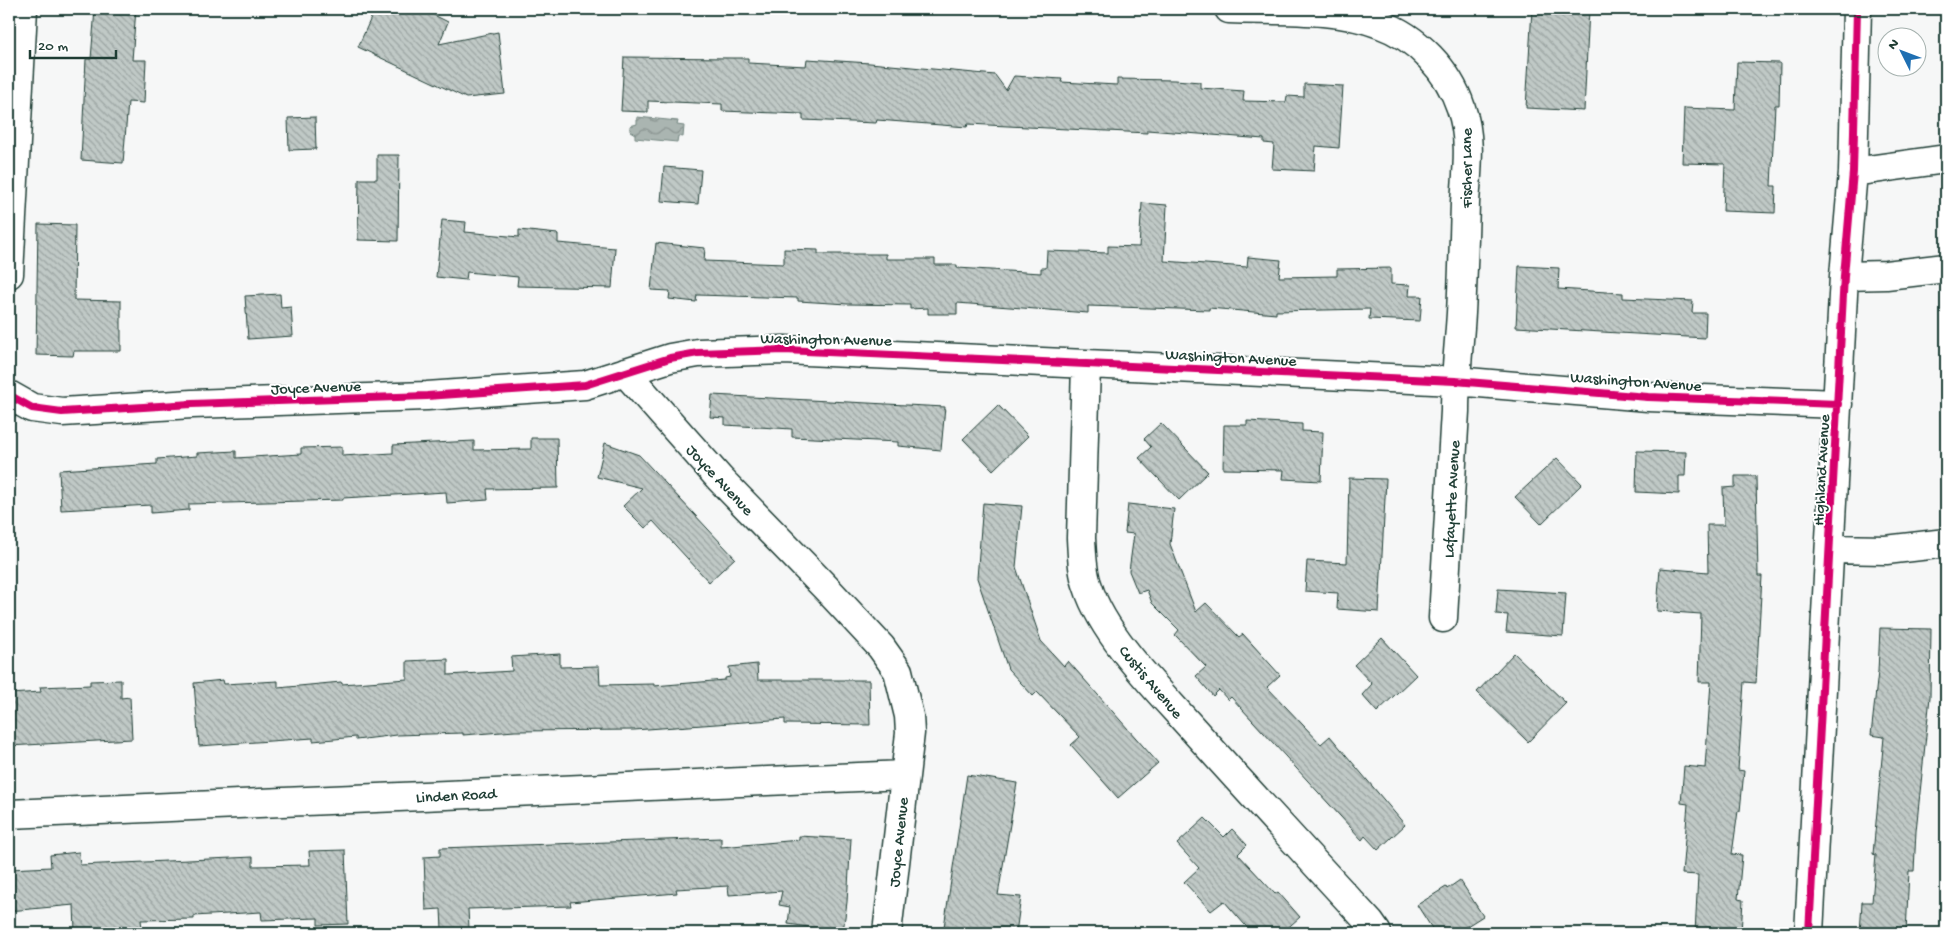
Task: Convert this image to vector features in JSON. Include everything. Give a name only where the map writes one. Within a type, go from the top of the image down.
[{"type":"street","points":[[9,274],[23,9]]},
{"type":"street","name":"Fischer Lane","points":[[1229,9],[1355,16],[1380,24],[1407,38],[1433,60],[1450,83],[1462,109],[1468,140],[1461,304],[1455,381]]},
{"type":"street","name":"Highland Avenue","points":[[1809,933],[1844,276],[1853,172],[1857,9]]},
{"type":"street","points":[[1853,172],[1946,159]]},
{"type":"street","points":[[1844,276],[1886,275],[1946,268]]},
{"type":"street","name":"Washington Avenue","points":[[625,372],[679,356],[755,350],[852,351],[1086,365],[1455,381],[1648,397],[1838,404]]},
{"type":"street","name":"Custis Avenue","points":[[1086,365],[1081,538],[1083,566],[1088,588],[1095,603],[1113,634],[1160,693],[1370,923],[1377,933]]},
{"type":"street","name":"Joyce Avenue","points":[[9,395],[32,408],[62,412],[192,404],[372,399],[585,385],[625,372],[720,479],[865,629],[898,672],[909,716],[910,733],[887,933]]},
{"type":"street","name":"Lafayette Avenue","points":[[1443,618],[1455,381]]},
{"type":"street","points":[[1830,550],[1886,550],[1946,543]]},
{"type":"street","name":"Linden Road","points":[[9,814],[904,775]]},
{"type":"water","points":[[637,117],[678,121],[677,125],[684,126],[683,137],[678,136],[677,142],[635,138],[635,134],[630,131],[630,126],[637,124]]},
{"type":"building","points":[[95,9],[136,9],[132,60],[146,60],[144,103],[128,102],[123,163],[81,160],[86,59],[91,59]]},
{"type":"building","points":[[375,9],[422,9],[448,22],[439,44],[498,32],[505,94],[466,98],[358,47]]},
{"type":"building","points":[[1532,9],[1589,9],[1584,111],[1526,108]]},
{"type":"building","points":[[624,57],[748,58],[748,63],[806,66],[807,59],[870,63],[995,75],[1006,90],[1014,76],[1062,79],[1061,82],[1117,85],[1117,79],[1175,80],[1200,82],[1200,88],[1244,91],[1243,101],[1286,102],[1287,96],[1304,97],[1304,84],[1343,86],[1339,148],[1316,146],[1314,171],[1272,169],[1274,144],[1264,143],[1264,139],[1147,130],[1147,133],[968,124],[967,127],[877,120],[876,123],[803,120],[803,114],[722,111],[722,104],[648,101],[648,112],[621,111]]},
{"type":"building","points":[[1737,62],[1780,63],[1779,105],[1775,105],[1771,186],[1776,186],[1775,213],[1723,211],[1725,164],[1682,163],[1684,108],[1735,110]]},
{"type":"building","points":[[315,117],[316,149],[289,150],[288,118]]},
{"type":"building","points":[[377,155],[399,155],[398,241],[358,240],[359,179],[377,179]]},
{"type":"building","points":[[664,167],[701,170],[698,204],[661,201]]},
{"type":"building","points":[[1142,203],[1167,205],[1164,261],[1247,267],[1248,257],[1281,260],[1279,277],[1337,276],[1337,269],[1391,268],[1391,284],[1410,285],[1409,296],[1422,296],[1420,321],[1369,319],[1370,309],[1276,311],[1276,314],[1209,308],[1209,310],[1088,306],[1088,313],[957,303],[957,314],[928,314],[928,308],[910,309],[910,305],[798,301],[798,298],[697,295],[696,302],[669,299],[670,291],[651,290],[656,243],[705,248],[704,261],[784,264],[784,249],[818,250],[818,254],[886,254],[886,259],[935,259],[935,265],[957,265],[957,268],[1041,273],[1041,268],[1046,268],[1047,251],[1108,253],[1108,246],[1139,247]]},
{"type":"building","points":[[442,220],[466,222],[465,232],[519,237],[519,230],[558,234],[558,243],[615,248],[612,288],[517,286],[518,277],[467,272],[466,280],[436,277]]},
{"type":"building","points":[[38,224],[75,225],[74,300],[121,301],[121,351],[74,351],[73,356],[36,355]]},
{"type":"building","points":[[1519,266],[1559,268],[1558,289],[1623,293],[1623,298],[1693,301],[1692,313],[1706,313],[1705,338],[1516,327]]},
{"type":"building","points":[[280,294],[281,308],[291,307],[293,336],[248,339],[245,296]]},
{"type":"building","points":[[712,395],[945,407],[941,450],[898,446],[898,442],[792,437],[792,429],[725,425],[725,418],[710,417]]},
{"type":"building","points":[[998,405],[1028,436],[993,470],[963,439]]},
{"type":"building","points":[[1247,421],[1302,424],[1302,431],[1323,432],[1321,481],[1283,479],[1284,470],[1223,469],[1224,425],[1247,425]]},
{"type":"building","points":[[1161,423],[1208,472],[1179,500],[1139,458],[1151,447],[1144,439]]},
{"type":"building","points":[[531,438],[557,438],[558,488],[487,489],[488,500],[447,503],[446,492],[343,498],[343,500],[189,504],[189,510],[151,513],[151,505],[61,510],[59,470],[157,464],[157,459],[197,456],[197,453],[236,451],[236,458],[301,454],[301,448],[342,447],[342,456],[393,453],[393,445],[474,441],[474,450],[531,449]]},
{"type":"building","points":[[605,443],[639,455],[735,558],[709,582],[653,521],[645,528],[623,506],[642,488],[597,477]]},
{"type":"building","points":[[1637,451],[1686,452],[1685,476],[1679,476],[1679,494],[1636,492]]},
{"type":"building","points":[[1557,458],[1582,484],[1541,524],[1515,497]]},
{"type":"building","points":[[1735,476],[1756,476],[1758,576],[1762,576],[1756,683],[1744,682],[1738,770],[1744,771],[1740,811],[1738,811],[1732,854],[1742,855],[1738,899],[1743,900],[1741,933],[1695,933],[1698,875],[1682,874],[1688,804],[1681,803],[1684,766],[1705,768],[1711,682],[1699,682],[1701,614],[1657,611],[1660,568],[1708,572],[1707,525],[1724,525],[1723,488],[1735,487]]},
{"type":"building","points":[[1349,478],[1386,479],[1379,612],[1337,609],[1338,593],[1305,591],[1307,561],[1347,563]]},
{"type":"building","points":[[983,503],[1022,506],[1016,567],[1041,641],[1064,666],[1068,661],[1158,763],[1118,798],[1071,745],[1080,737],[1037,692],[1033,696],[1008,669],[977,578]]},
{"type":"building","points":[[1128,504],[1174,509],[1170,544],[1196,612],[1206,603],[1239,637],[1243,634],[1280,675],[1267,687],[1321,744],[1330,736],[1405,825],[1378,850],[1365,836],[1362,840],[1231,697],[1228,700],[1219,690],[1213,696],[1196,676],[1206,667],[1175,635],[1179,630],[1152,603],[1147,590],[1138,593],[1129,571],[1134,534],[1125,533]]},
{"type":"building","points":[[1498,589],[1566,593],[1563,636],[1506,632],[1508,615],[1496,614]]},
{"type":"building","points":[[1880,628],[1931,629],[1930,697],[1916,831],[1914,871],[1909,871],[1906,933],[1860,933],[1862,902],[1872,902],[1876,855],[1873,854],[1884,737],[1871,735],[1878,672]]},
{"type":"building","points":[[1382,638],[1416,675],[1377,712],[1362,695],[1372,684],[1354,665]]},
{"type":"building","points":[[1514,653],[1566,703],[1528,742],[1477,692]]},
{"type":"building","points":[[560,654],[560,667],[599,666],[600,685],[654,684],[654,686],[725,680],[725,678],[730,677],[729,667],[757,664],[758,680],[869,680],[870,725],[785,724],[785,719],[634,730],[515,731],[463,735],[463,733],[397,735],[356,740],[356,737],[313,741],[313,738],[199,746],[194,683],[223,680],[224,684],[278,681],[278,688],[341,682],[342,684],[407,679],[407,661],[448,659],[448,675],[512,671],[511,657]]},
{"type":"building","points":[[121,680],[121,698],[130,697],[132,739],[9,746],[9,694],[41,692],[40,687],[90,685],[90,681]]},
{"type":"building","points":[[967,775],[1017,783],[998,895],[1021,897],[1016,933],[944,927]]},
{"type":"building","points":[[1205,818],[1224,837],[1232,829],[1247,845],[1238,854],[1275,894],[1278,892],[1300,917],[1282,933],[1252,933],[1224,901],[1211,911],[1184,882],[1199,868],[1177,844]]},
{"type":"building","points":[[799,836],[851,839],[843,932],[788,924],[790,907],[779,905],[782,891],[729,895],[728,886],[676,889],[677,893],[570,902],[571,906],[468,909],[469,928],[442,929],[441,909],[426,910],[424,857],[440,856],[440,848],[721,838],[721,847],[799,840]]},
{"type":"building","points":[[345,850],[348,924],[318,925],[318,918],[262,920],[261,912],[194,916],[194,919],[141,920],[142,928],[75,931],[74,905],[9,911],[9,869],[51,867],[50,855],[79,852],[80,865],[253,857],[253,866],[310,865],[309,851]]},
{"type":"building","points":[[1460,880],[1483,916],[1456,933],[1435,933],[1417,905]]},
{"type":"cycle path","points":[[1809,933],[1844,276],[1853,172],[1857,9]]},
{"type":"cycle path","points":[[9,395],[32,408],[62,412],[192,404],[427,396],[585,385],[670,358],[698,353],[784,350],[1455,381],[1648,397],[1838,404]]}]
